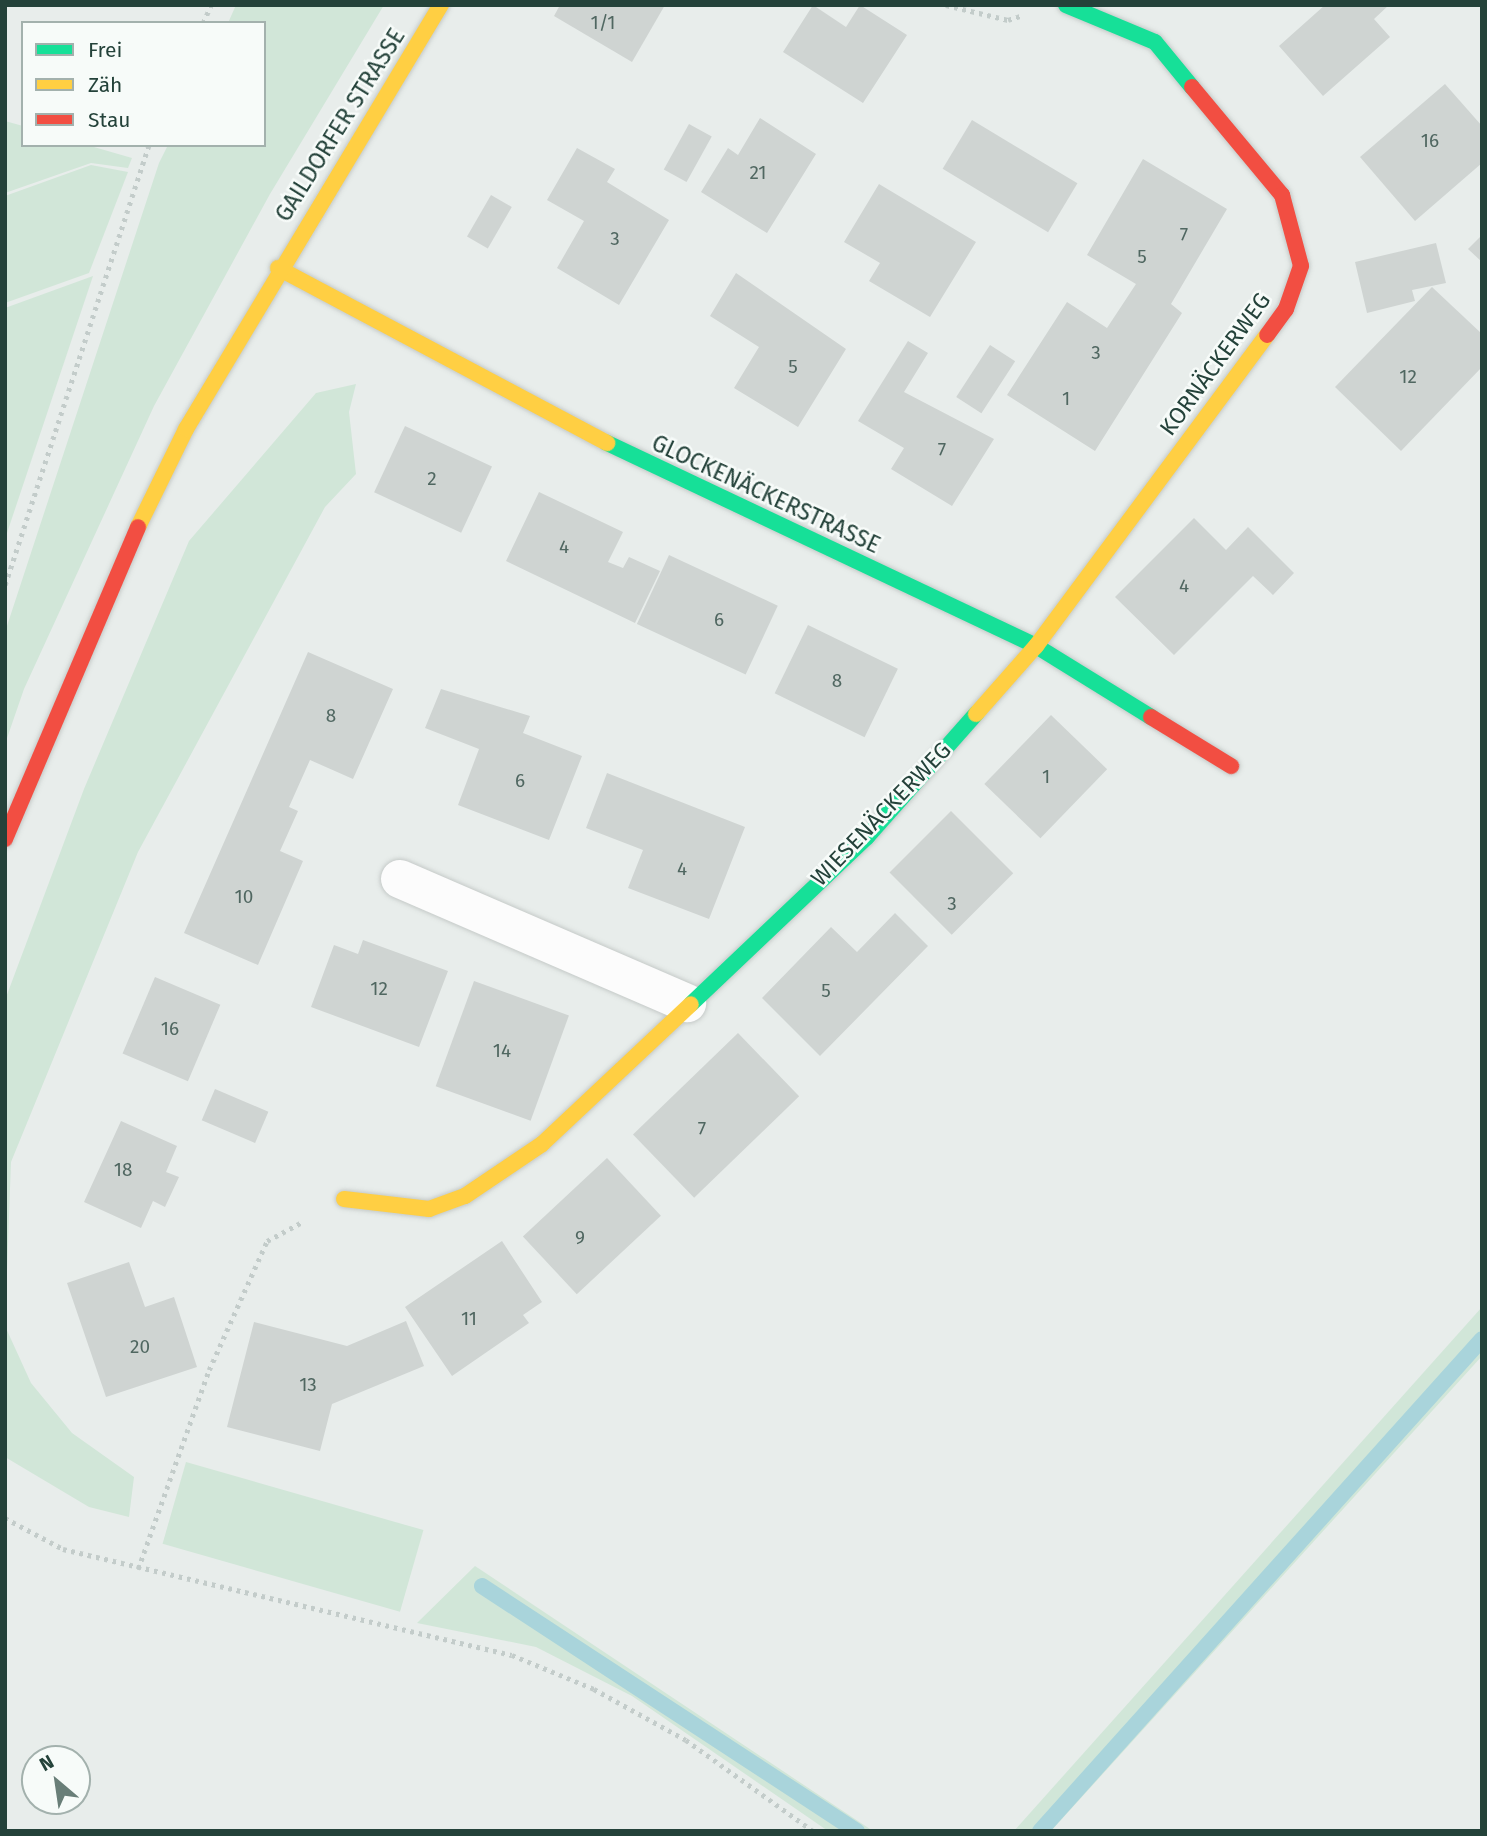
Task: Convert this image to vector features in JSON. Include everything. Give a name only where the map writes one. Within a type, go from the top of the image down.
[{"type":"street","name":"GAILDORFER STRASSE","points":[[5,839],[110,584],[186,429],[278,268],[441,5]]},
{"type":"street","name":"KORNÄCKERWEG","points":[[1036,646],[1286,309],[1301,266],[1282,195],[1155,43],[1066,5]]},
{"type":"street","name":"GLOCKENÄCKERSTRASSE","points":[[278,268],[672,478],[1036,646],[1231,766]]},
{"type":"street","name":"WIESENÄCKERWEG","points":[[344,1199],[429,1209],[465,1196],[542,1143],[687,1003],[867,837],[1036,646]]},
{"type":"street","points":[[400,879],[687,1003]]},
{"type":"path","points":[[204,21],[211,5]]},
{"type":"path","points":[[946,5],[1007,20],[1032,13]]},
{"type":"path","points":[[5,586],[148,147]]},
{"type":"path","points":[[138,1569],[209,1370],[267,1241],[344,1199]]},
{"type":"path","points":[[5,1518],[62,1549],[512,1656],[594,1689],[685,1740],[813,1831]]},
{"type":"green space","points":[[236,5],[384,5],[270,194],[154,406],[24,689],[5,744],[5,632],[159,163],[167,147],[266,147],[266,21],[229,21]]},
{"type":"green space","points":[[5,121],[21,125],[21,147],[94,147],[132,158],[128,168],[91,163],[5,193]]},
{"type":"green space","points":[[91,165],[128,172],[89,273],[5,303],[5,196]]},
{"type":"green space","points":[[93,276],[5,539],[5,308]]},
{"type":"green space","points":[[356,384],[349,412],[356,474],[325,507],[138,852],[11,1162],[5,1326],[5,1000],[84,789],[189,541],[316,393]]},
{"type":"green space","points":[[1482,1307],[1482,1356],[1051,1831],[1014,1831]]},
{"type":"green space","points":[[5,1326],[31,1383],[72,1433],[134,1477],[129,1517],[89,1507],[5,1457]]},
{"type":"green space","points":[[186,1462],[423,1530],[400,1612],[163,1544]]},
{"type":"green space","points":[[475,1566],[873,1831],[828,1831],[632,1696],[536,1647],[417,1623]]},
{"type":"building","points":[[560,5],[665,5],[632,62],[554,16]]},
{"type":"building","points":[[813,5],[846,27],[860,5],[907,35],[863,103],[783,52]]},
{"type":"building","points":[[1325,5],[1389,5],[1374,19],[1390,37],[1323,96],[1279,46]]},
{"type":"building","points":[[1445,84],[1482,126],[1482,163],[1415,221],[1360,157]]},
{"type":"building","points":[[760,118],[816,154],[767,233],[701,192],[728,148],[738,155]]},
{"type":"building","points":[[972,120],[1077,183],[1048,232],[943,169]]},
{"type":"building","points":[[689,124],[712,137],[687,182],[664,169]]},
{"type":"building","points":[[577,148],[615,169],[607,182],[669,220],[619,305],[557,268],[584,221],[547,200]]},
{"type":"building","points":[[1143,159],[1227,209],[1171,304],[1182,313],[1095,451],[1007,395],[1067,302],[1107,328],[1136,284],[1087,255]]},
{"type":"building","points":[[879,184],[976,242],[930,317],[869,281],[880,263],[844,242]]},
{"type":"building","points":[[491,195],[512,207],[488,249],[467,237]]},
{"type":"building","points":[[1482,235],[1482,262],[1468,249]]},
{"type":"building","points":[[1436,243],[1446,283],[1412,290],[1415,301],[1367,313],[1355,262]]},
{"type":"building","points":[[736,273],[846,349],[798,427],[734,388],[759,347],[710,316]]},
{"type":"building","points":[[1432,287],[1482,334],[1482,367],[1401,451],[1335,387]]},
{"type":"building","points":[[908,341],[928,353],[904,392],[994,439],[952,506],[891,469],[904,448],[858,421]]},
{"type":"building","points":[[990,345],[1015,361],[981,413],[956,397]]},
{"type":"building","points":[[405,426],[492,467],[461,533],[374,492]]},
{"type":"building","points":[[539,492],[623,532],[608,562],[623,568],[629,557],[660,571],[635,623],[506,561]]},
{"type":"building","points":[[1194,518],[1226,550],[1248,527],[1294,573],[1273,595],[1253,576],[1174,655],[1115,597]]},
{"type":"building","points":[[669,555],[778,606],[746,675],[637,624]]},
{"type":"building","points":[[808,625],[898,669],[865,737],[775,693]]},
{"type":"building","points":[[308,652],[393,689],[353,779],[310,760],[289,807],[298,811],[280,851],[303,861],[258,965],[184,933]]},
{"type":"building","points":[[441,689],[530,716],[523,733],[582,756],[549,840],[458,805],[479,749],[425,728]]},
{"type":"building","points":[[1051,715],[1107,769],[1040,838],[984,784]]},
{"type":"building","points":[[607,773],[745,827],[709,919],[628,888],[643,850],[586,828]]},
{"type":"building","points":[[951,811],[1013,873],[952,935],[889,873]]},
{"type":"building","points":[[895,913],[928,946],[820,1056],[762,998],[831,927],[857,952]]},
{"type":"building","points":[[363,940],[448,971],[419,1047],[311,1007],[334,945],[358,954]]},
{"type":"building","points":[[155,977],[220,1005],[188,1081],[123,1053]]},
{"type":"building","points":[[474,981],[569,1016],[531,1121],[436,1086]]},
{"type":"building","points":[[738,1033],[799,1096],[694,1198],[633,1134]]},
{"type":"building","points":[[215,1089],[268,1112],[255,1143],[202,1120]]},
{"type":"building","points":[[121,1121],[177,1146],[166,1172],[179,1177],[165,1207],[153,1201],[141,1228],[84,1202]]},
{"type":"building","points":[[607,1158],[661,1216],[577,1294],[523,1236]]},
{"type":"building","points":[[502,1241],[542,1302],[523,1315],[529,1323],[452,1376],[405,1307]]},
{"type":"building","points":[[129,1262],[145,1307],[174,1297],[197,1367],[106,1397],[67,1283]]},
{"type":"building","points":[[406,1321],[424,1366],[332,1404],[320,1451],[227,1427],[254,1322],[347,1346]]},
{"type":"waterway","points":[[1040,1831],[1482,1339]]},
{"type":"waterway","points":[[482,1586],[857,1831]]},
{"type":"traffic: fast","points":[[1066,5],[1155,42],[1192,87]]},
{"type":"traffic: fast","points":[[607,443],[1036,646],[1151,717]]},
{"type":"traffic: fast","points":[[691,1004],[867,837],[976,714]]},
{"type":"traffic: slow","points":[[138,527],[186,429],[441,5]]},
{"type":"traffic: slow","points":[[278,268],[607,443]]},
{"type":"traffic: slow","points":[[976,714],[1036,646],[1267,335]]},
{"type":"traffic: slow","points":[[344,1199],[429,1209],[465,1196],[542,1144],[691,1004]]},
{"type":"traffic: jam","points":[[1192,87],[1282,195],[1301,266],[1286,309],[1267,335]]},
{"type":"traffic: jam","points":[[5,839],[138,527]]},
{"type":"traffic: jam","points":[[1151,717],[1231,766]]}]
